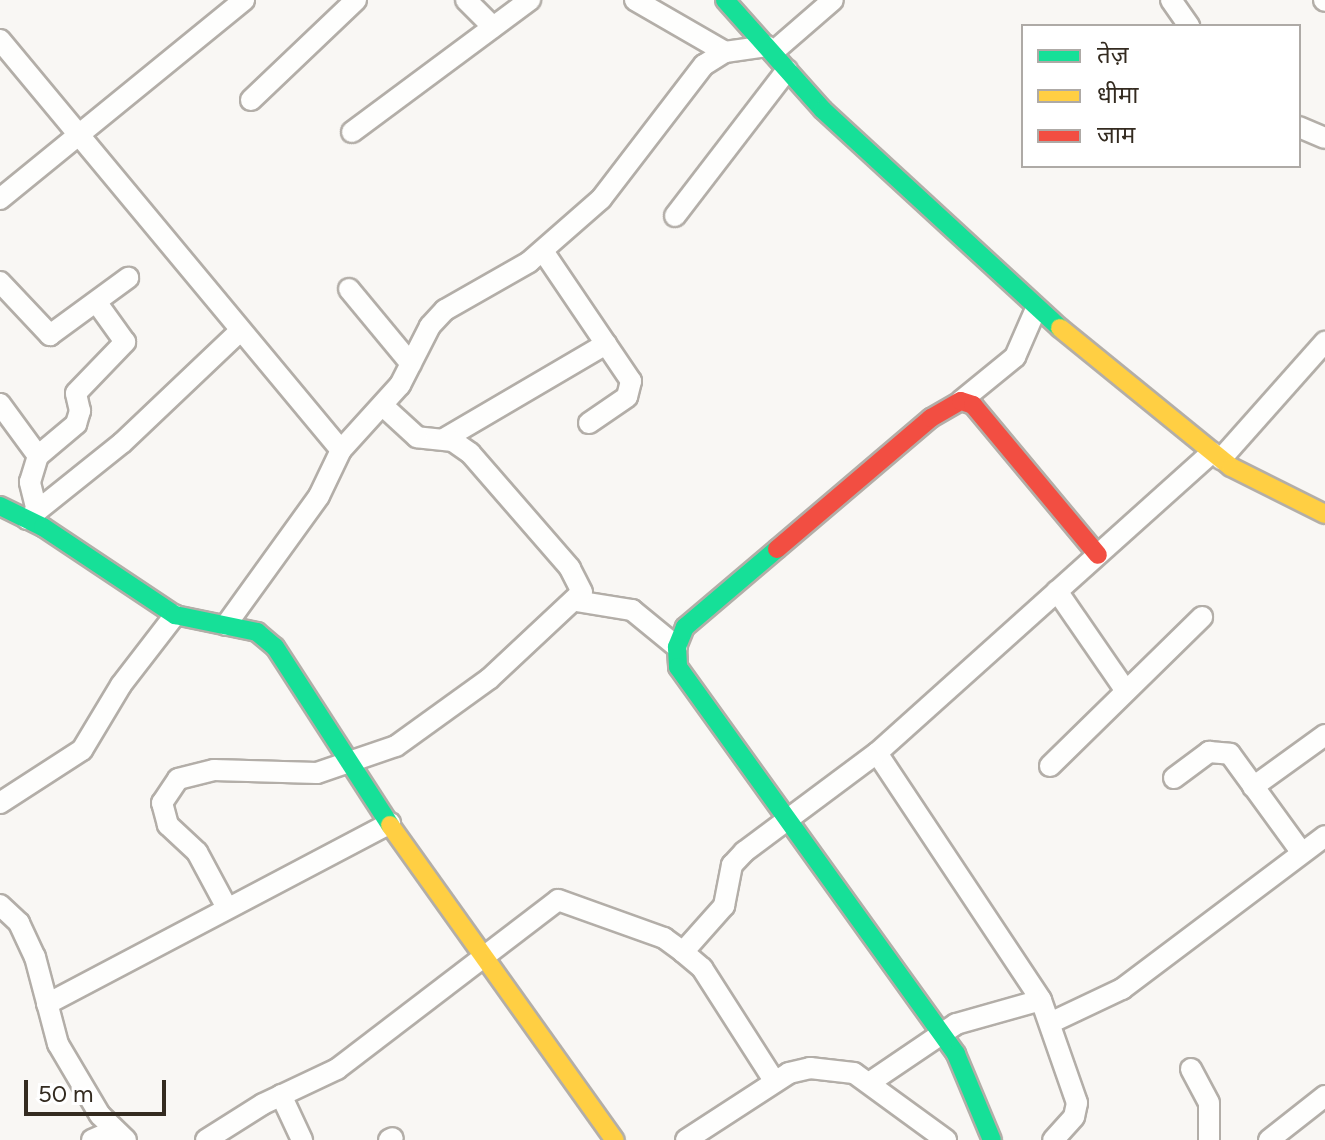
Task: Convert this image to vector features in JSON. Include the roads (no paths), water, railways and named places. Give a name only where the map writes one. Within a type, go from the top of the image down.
[{"type":"street","points":[[0,199],[244,0]]},
{"type":"street","points":[[251,100],[356,0]]},
{"type":"street","points":[[466,0],[493,27]]},
{"type":"street","points":[[352,132],[530,0]]},
{"type":"street","points":[[635,0],[725,52]]},
{"type":"street","points":[[725,0],[823,110],[1036,309],[1217,456],[1325,514]]},
{"type":"street","points":[[226,625],[319,496],[341,450],[383,406],[411,364],[430,326],[445,310],[497,283],[543,251],[601,199],[645,148],[704,65],[725,52],[770,49],[833,0]]},
{"type":"street","points":[[1171,0],[1188,24]]},
{"type":"street","points":[[0,40],[341,450]]},
{"type":"street","points":[[675,216],[787,70]]},
{"type":"street","points":[[1301,128],[1325,138]]},
{"type":"street","points":[[543,251],[606,344],[632,391],[589,423]]},
{"type":"street","points":[[0,282],[50,335],[128,278]]},
{"type":"street","points":[[349,289],[411,364]]},
{"type":"street","points":[[32,515],[30,482],[38,456],[76,424],[80,411],[76,393],[125,342],[97,303]]},
{"type":"street","points":[[992,1140],[977,1095],[940,1032],[689,688],[678,667],[677,647],[685,627],[908,437],[961,401],[1015,357],[1036,309]]},
{"type":"street","points":[[32,515],[122,443],[240,331]]},
{"type":"street","points":[[683,952],[724,906],[732,865],[784,819],[877,753],[1098,555],[1217,456],[1325,342]]},
{"type":"street","points":[[444,439],[606,344]]},
{"type":"street","points":[[961,401],[973,405],[1098,555]]},
{"type":"street","points":[[0,404],[38,456]]},
{"type":"street","points":[[226,906],[197,852],[168,825],[162,803],[178,779],[214,770],[317,773],[396,746],[461,702],[576,601],[582,592],[580,581],[570,568],[470,453],[444,439],[417,437],[383,406]]},
{"type":"street","points":[[0,506],[32,515],[175,615],[257,632],[275,647],[390,823],[615,1140]]},
{"type":"street","points":[[1057,591],[1126,691]]},
{"type":"street","points":[[576,601],[632,610],[677,647]]},
{"type":"street","points":[[0,803],[82,750],[121,685],[175,615]]},
{"type":"street","points":[[1050,766],[1202,617]]},
{"type":"street","points":[[1253,787],[1325,735]]},
{"type":"street","points":[[1174,778],[1219,750],[1230,754],[1302,853]]},
{"type":"street","points":[[877,753],[1041,1000],[1077,1103],[1074,1117],[1053,1140]]},
{"type":"street","points":[[47,1004],[226,906],[390,823]]},
{"type":"street","points":[[1050,1023],[1122,989],[1325,836]]},
{"type":"street","points":[[206,1140],[281,1095],[337,1069],[558,900],[664,938],[683,952],[702,968],[775,1082]]},
{"type":"street","points":[[0,905],[19,923],[58,1044],[119,1136],[92,1140]]},
{"type":"street","points":[[869,1083],[940,1032],[1041,1000]]},
{"type":"street","points":[[686,1140],[775,1082],[810,1068],[835,1069],[869,1083],[946,1140]]},
{"type":"street","points":[[1191,1069],[1209,1103],[1209,1140]]},
{"type":"street","points":[[281,1095],[302,1140]]},
{"type":"street","points":[[1269,1140],[1325,1096]]}]
